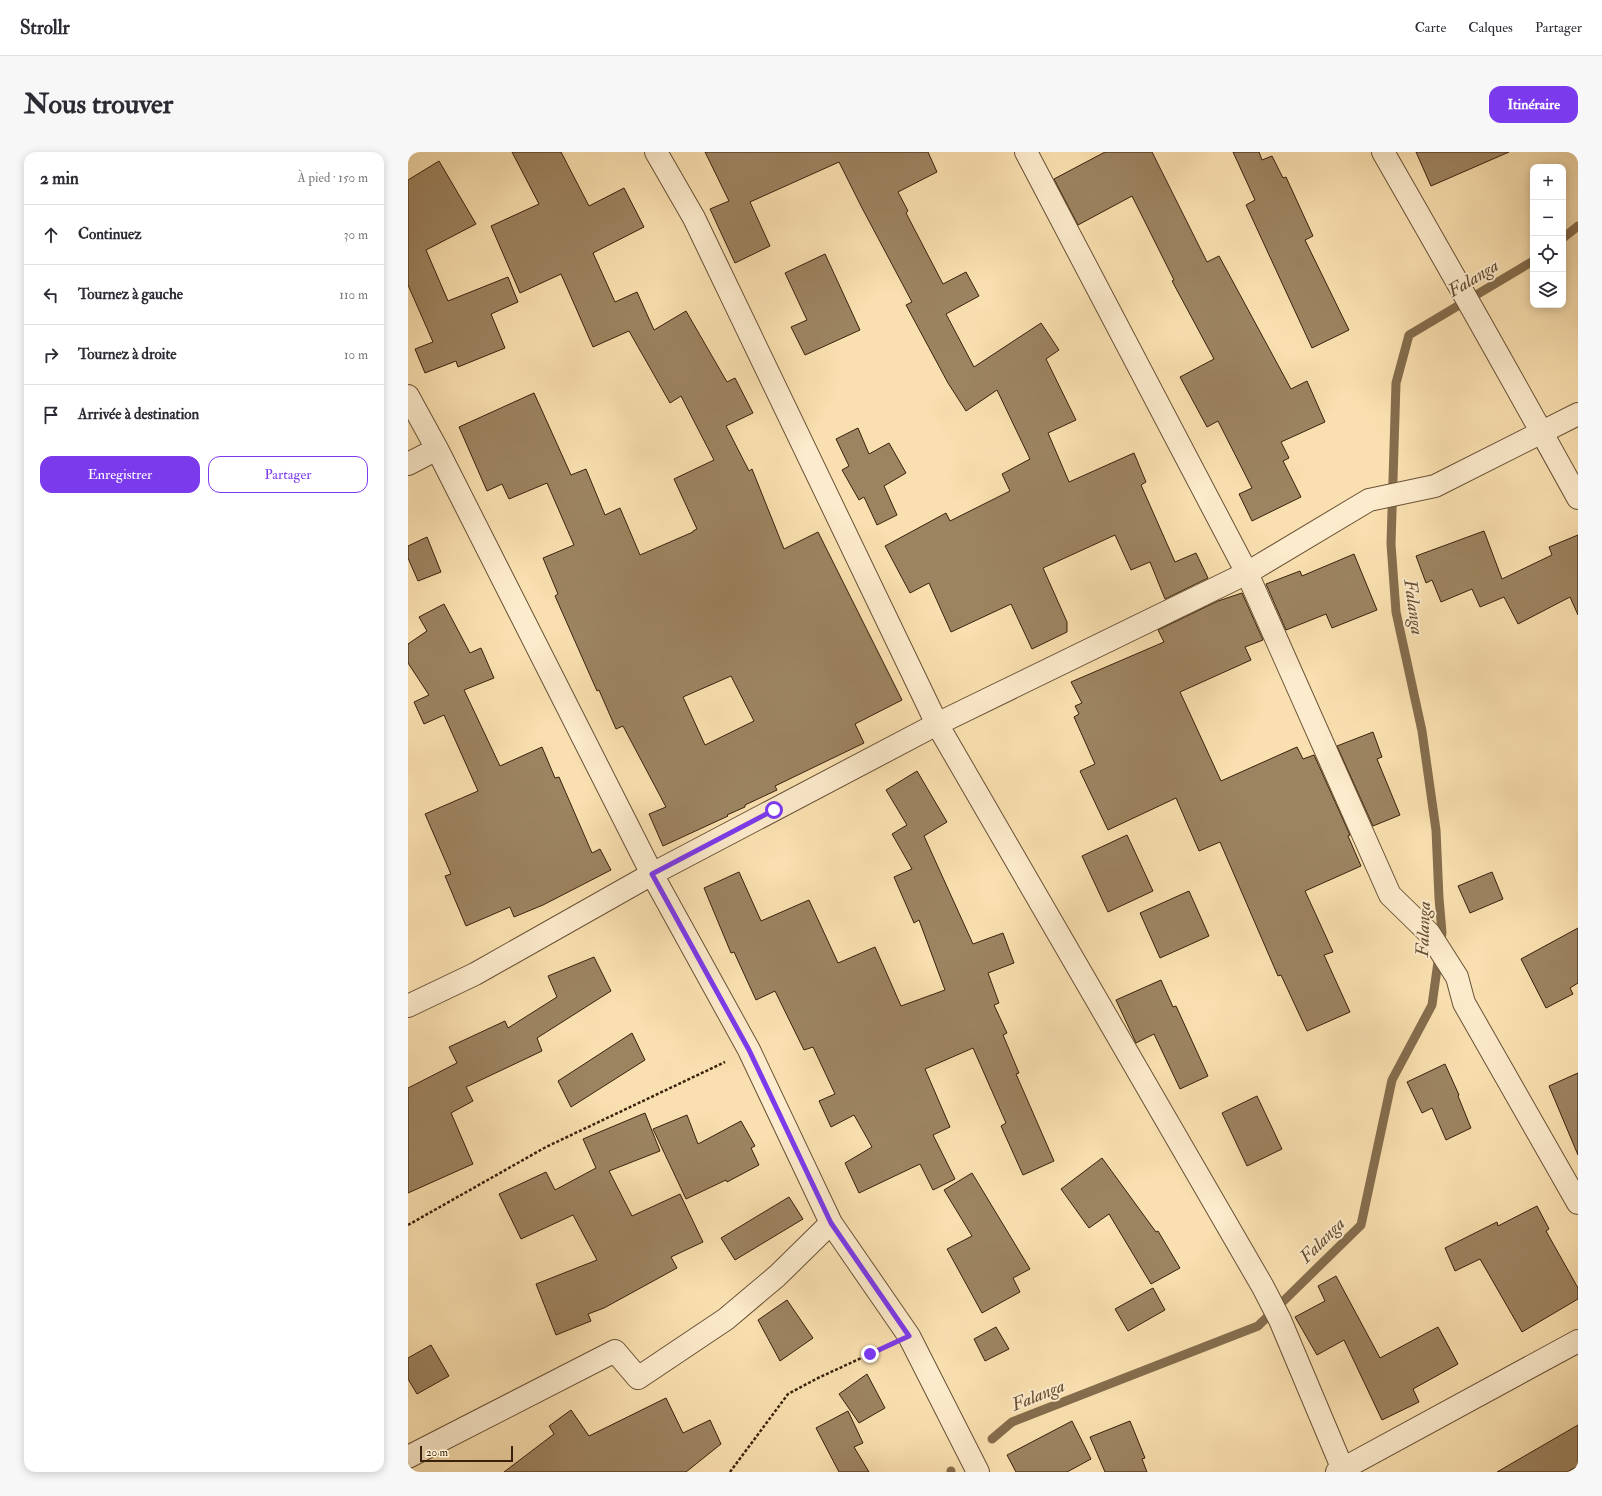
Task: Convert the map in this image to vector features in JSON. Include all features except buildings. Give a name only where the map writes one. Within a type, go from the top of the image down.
[{"type":"street","points":[[656,152],[694,218],[937,724],[1263,1288],[1280,1320],[1341,1471],[1578,1340]]},
{"type":"street","points":[[1026,152],[1247,573],[1390,895],[1429,933],[1457,977],[1464,1003],[1578,1203]]},
{"type":"street","points":[[1382,152],[1461,288],[1477,320],[1578,498]]},
{"type":"street","points":[[408,396],[437,449],[652,874],[749,1050],[831,1223],[909,1336],[978,1472]]},
{"type":"street","points":[[408,1006],[475,974],[652,874],[937,724],[1247,573],[1369,500],[1435,486],[1578,414]]},
{"type":"street","points":[[408,464],[437,449]]},
{"type":"street","points":[[408,1457],[615,1351],[638,1378],[726,1319],[777,1276],[831,1223]]},
{"type":"path","points":[[408,1225],[546,1147],[749,1050]]},
{"type":"path","points":[[730,1472],[788,1394],[818,1378],[909,1336]]},
{"type":"waterway","name":"Falanga","points":[[1566,236],[1578,226]]},
{"type":"waterway","name":"Falanga","points":[[992,1439],[1012,1422],[1258,1326],[1361,1225],[1392,1080],[1432,1005],[1442,933],[1436,830],[1422,731],[1396,612],[1391,544],[1396,383],[1409,335],[1530,263]]},
{"type":"route","points":[[774,810],[652,874],[749,1050],[831,1223],[909,1336],[870,1354]]}]
